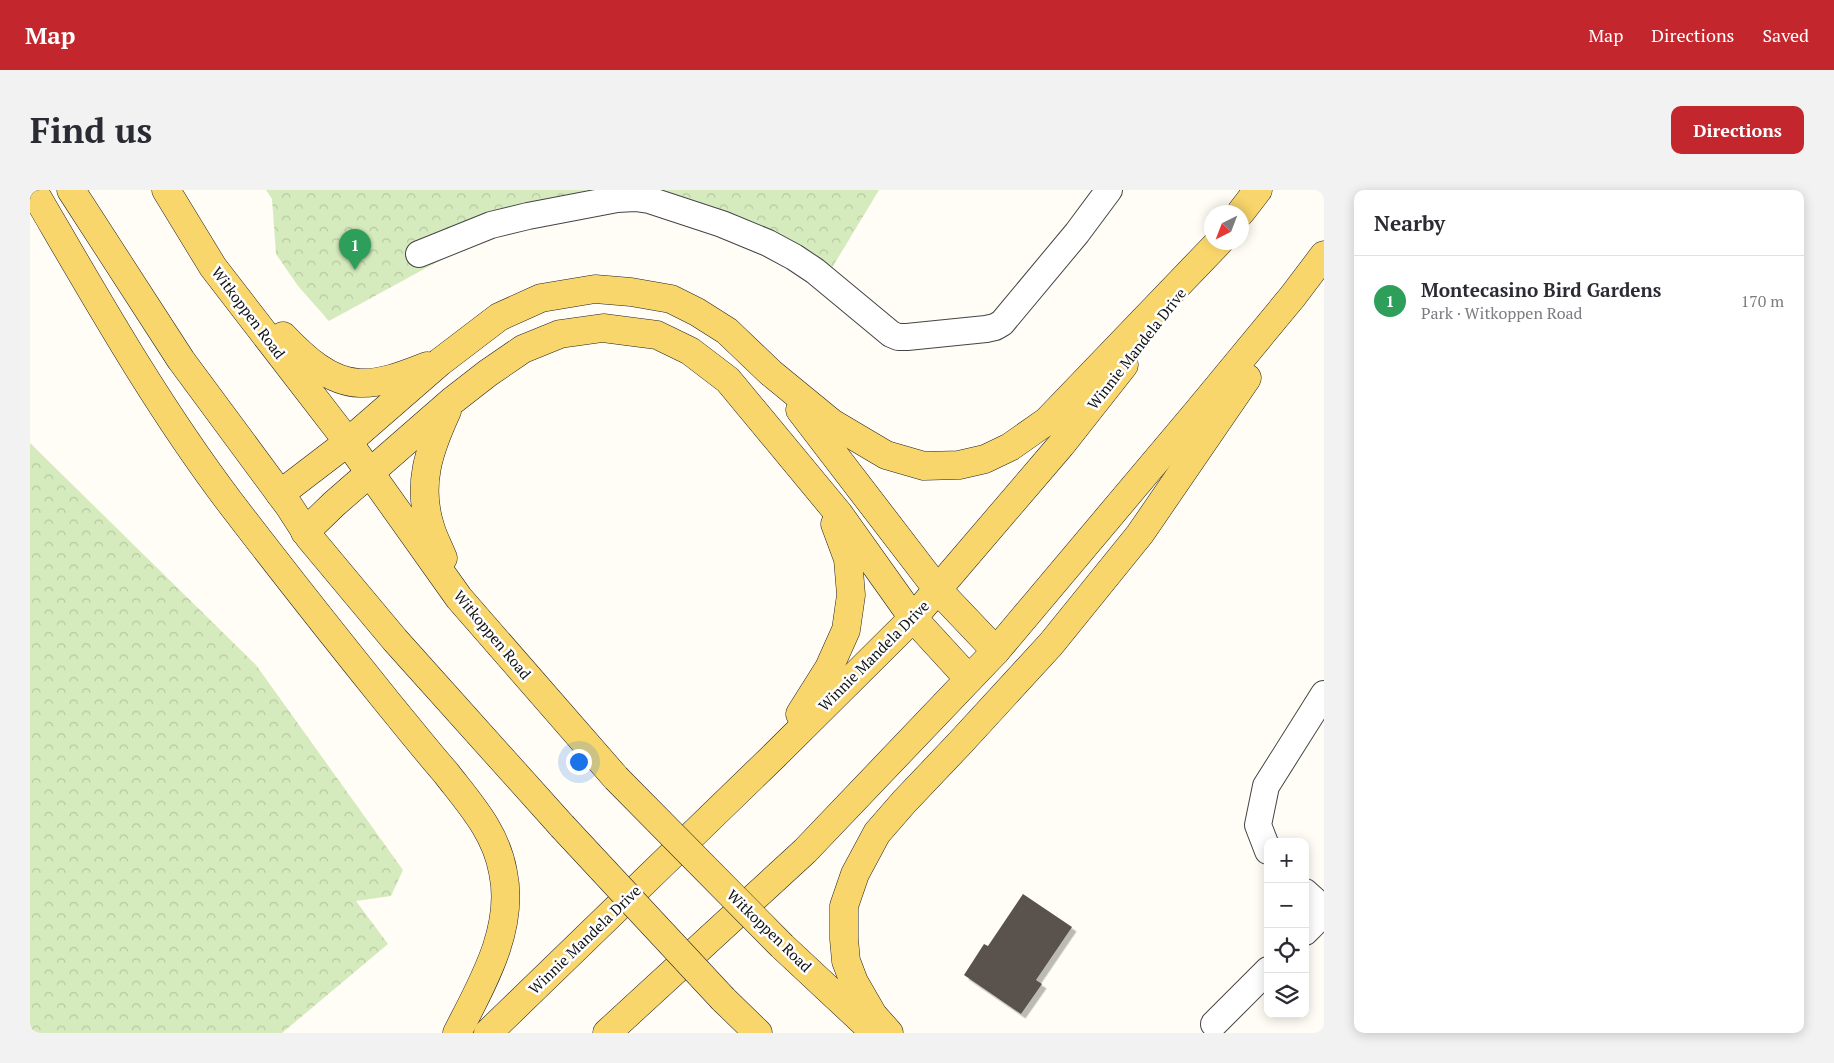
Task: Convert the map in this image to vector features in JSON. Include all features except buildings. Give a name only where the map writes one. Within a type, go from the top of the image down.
[{"type":"main road","points":[[33,190],[110,323],[168,413],[228,499],[480,815],[496,843],[504,873],[506,904],[499,941],[487,973],[458,1033]]},
{"type":"main road","points":[[71,190],[181,360],[306,532],[395,640],[562,826],[723,999],[758,1033]]},
{"type":"main road","name":"Witkoppen Road","points":[[166,190],[212,267],[348,442],[459,598],[616,778],[782,946],[875,1033]]},
{"type":"main road","points":[[1246,205],[1258,190]]},
{"type":"main road","points":[[280,494],[348,442],[440,362],[499,316],[541,298],[595,289],[631,292],[671,299],[697,312],[727,331],[771,373],[832,423],[886,455],[924,466],[959,465],[985,459],[1010,447],[1047,421],[1211,250]]},
{"type":"main road","name":"Winnie Mandela Drive","points":[[488,1033],[775,755],[913,618],[1061,445],[1213,250]]},
{"type":"main road","points":[[607,1033],[805,851],[996,651],[1293,296],[1324,256]]},
{"type":"main road","points":[[212,267],[227,277],[304,358],[342,379],[360,383],[386,380],[440,362]]},
{"type":"main road","points":[[889,1033],[874,1015],[854,982],[846,961],[844,939],[844,906],[855,874],[877,833],[1051,644],[1140,534],[1281,326],[1293,296]]},
{"type":"main road","points":[[306,532],[334,504],[371,474],[452,401],[523,349],[560,334],[603,328],[657,334],[690,351],[728,380],[839,514],[913,618],[969,679]]},
{"type":"main road","points":[[771,373],[938,590],[996,651]]},
{"type":"main road","points":[[452,401],[428,455],[424,478],[430,526],[459,598]]},
{"type":"main road","points":[[775,755],[829,668],[846,630],[850,595],[848,559],[825,497]]},
{"type":"street","points":[[419,254],[491,225],[528,216],[617,199],[635,198],[648,200],[722,224],[774,246],[815,271],[891,334],[898,337],[907,337],[986,329],[1002,323],[1110,190]]},
{"type":"street","points":[[1264,841],[1258,825],[1266,786],[1324,694]]},
{"type":"street","points":[[1309,896],[1324,911],[1309,928]]},
{"type":"street","points":[[1214,1024],[1265,973]]},
{"type":"green space","points":[[266,190],[879,190],[821,286],[760,246],[708,228],[627,208],[516,227],[459,250],[329,321],[298,286],[276,254],[272,199]]},
{"type":"green space","points":[[30,443],[256,665],[403,870],[391,896],[356,901],[388,944],[282,1033],[30,1033]]},
{"type":"place","name":"Montecasino Bird Gardens","points":[[355,270]]}]
